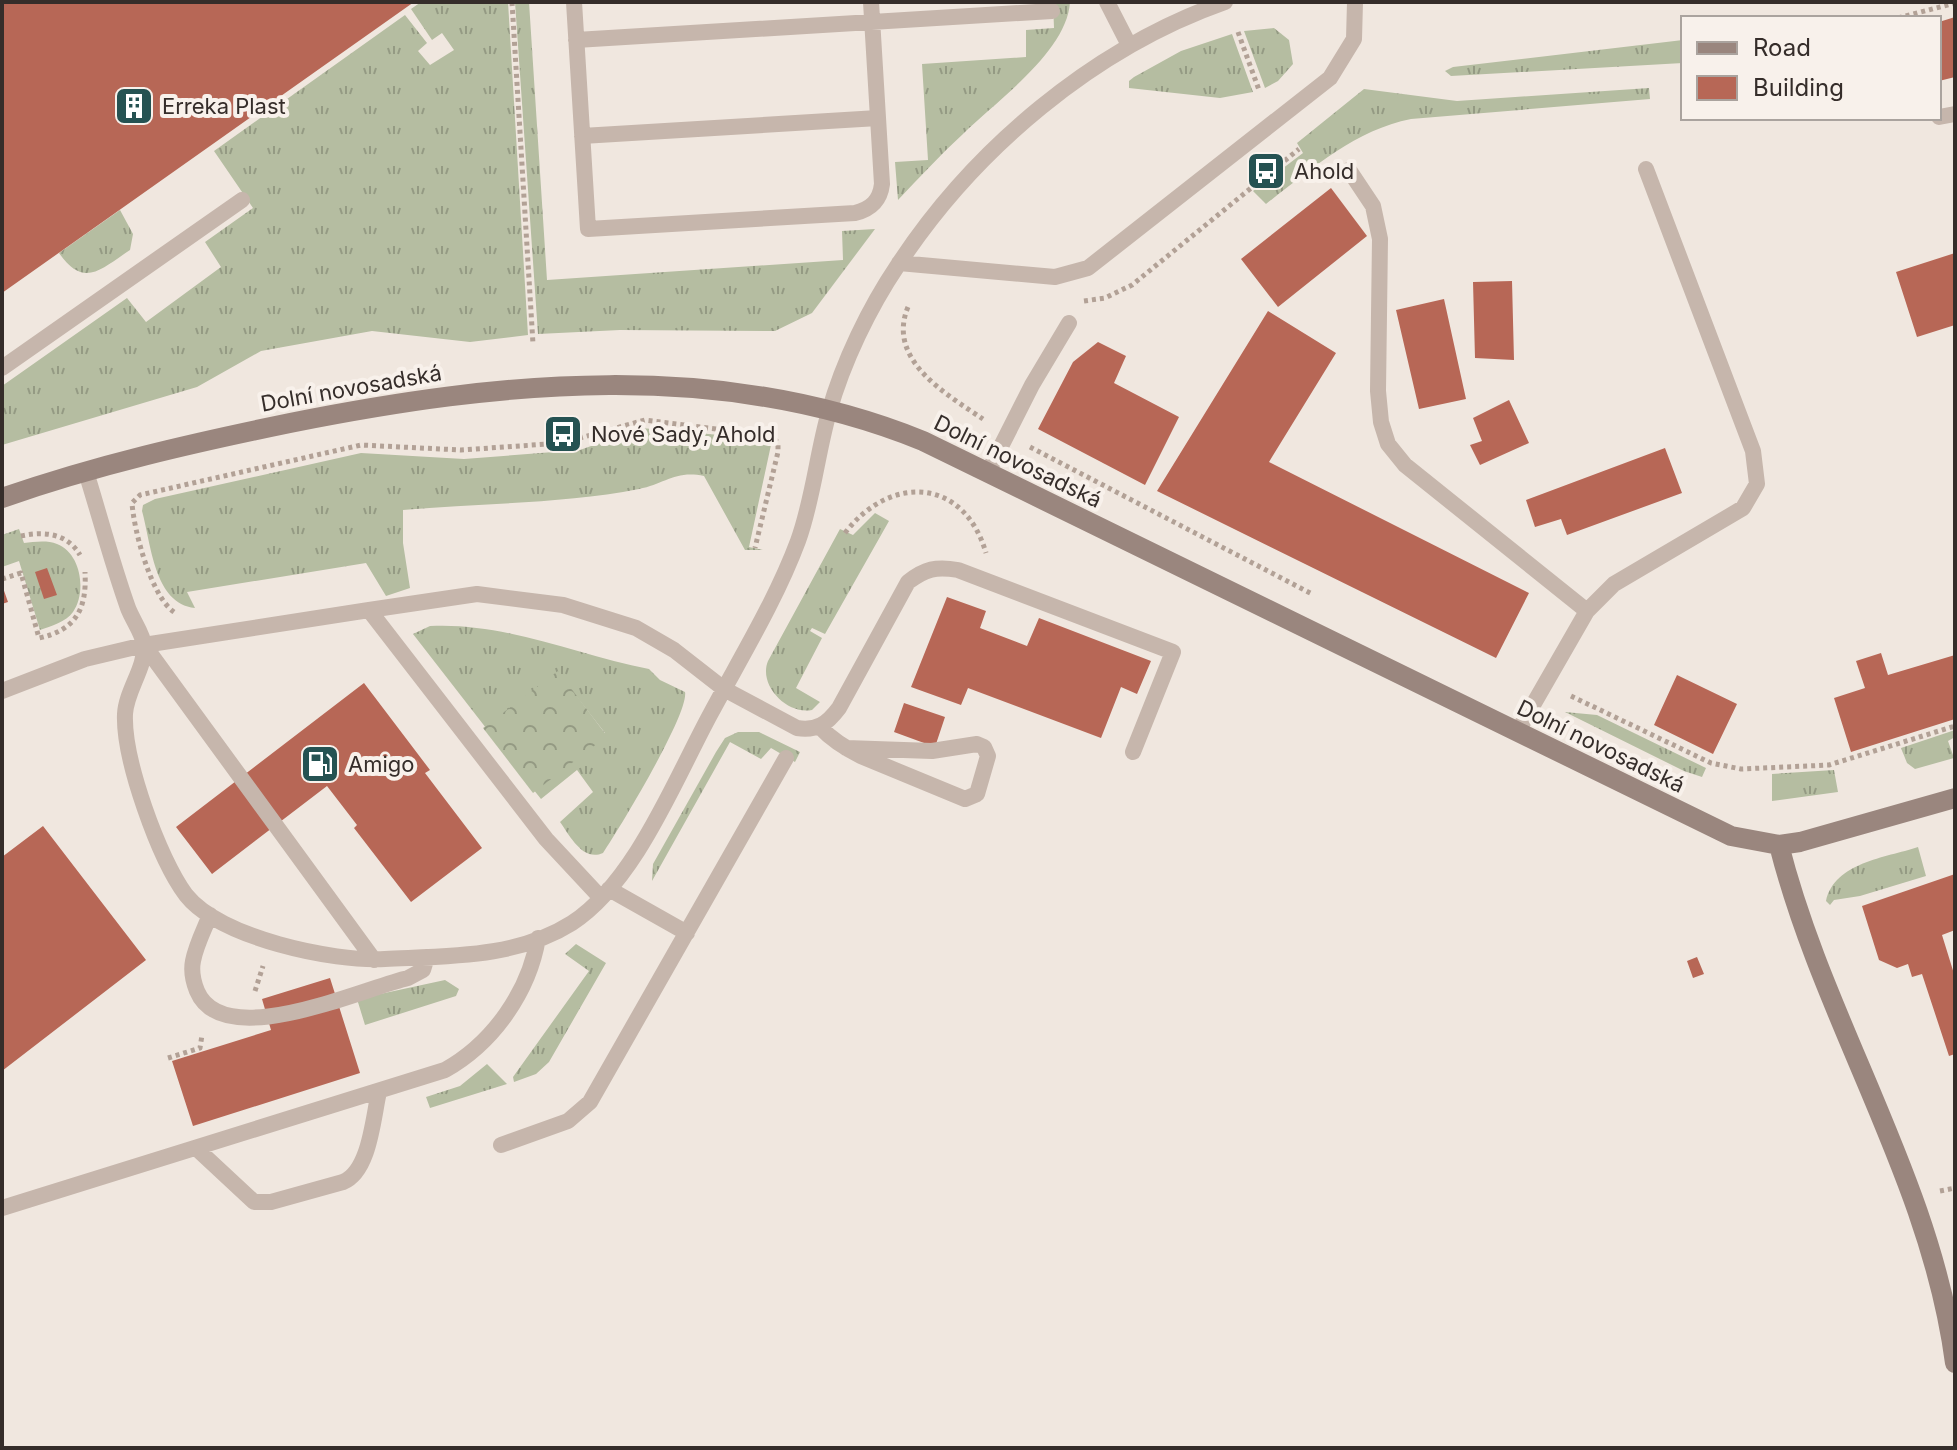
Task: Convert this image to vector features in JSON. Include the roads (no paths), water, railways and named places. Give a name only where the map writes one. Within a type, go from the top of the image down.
[{"type":"main road","name":"Dolní novosadská","points":[[2,498],[204,440],[447,394],[562,386],[675,385],[771,395],[830,408],[894,429],[988,472],[1731,836],[1779,845],[1829,835],[1955,798]]},
{"type":"main road","points":[[1779,845],[1804,932],[1916,1198],[1945,1301],[1955,1363]]},
{"type":"lane","points":[[574,2],[588,229],[865,211],[877,200],[882,184],[871,2]]},
{"type":"lane","points":[[1107,2],[1129,45]]},
{"type":"lane","points":[[144,645],[125,712],[132,764],[164,853],[187,896],[210,915],[272,943],[317,955],[374,960],[485,953],[538,938],[571,924],[605,894],[634,855],[724,689],[799,539],[830,408],[868,318],[899,263],[941,207],[1000,144],[1070,87],[1129,45],[1225,2]]},
{"type":"lane","points":[[899,263],[1055,277],[1088,268],[1330,78],[1354,39],[1355,2]]},
{"type":"lane","points":[[576,40],[1052,11]]},
{"type":"lane","points":[[582,136],[878,118]]},
{"type":"lane","points":[[1518,731],[1587,611],[1614,584],[1743,508],[1757,484],[1753,451],[1646,169]]},
{"type":"lane","points":[[1349,170],[1373,206],[1380,239],[1378,391],[1381,422],[1388,444],[1405,465],[1587,611]]},
{"type":"lane","points":[[2,368],[242,200]]},
{"type":"lane","points":[[988,472],[1069,323]]},
{"type":"lane","points":[[86,472],[129,609],[144,645],[374,960]]},
{"type":"lane","points":[[820,727],[839,708],[908,582],[922,571],[940,567],[986,581],[1173,652],[1133,752]]},
{"type":"lane","points":[[2,691],[85,659],[144,645],[477,594],[563,605],[636,628],[674,650],[724,689],[797,728],[820,727],[846,748],[965,799],[977,794],[988,756],[984,747],[977,744],[932,751],[846,748]]},
{"type":"lane","points":[[369,610],[546,839],[605,894],[687,933]]},
{"type":"lane","points":[[501,1145],[568,1121],[590,1102],[786,758]]},
{"type":"lane","points":[[210,915],[192,964],[195,986],[213,1011],[244,1019],[302,1009],[408,978],[423,970],[427,957]]},
{"type":"lane","points":[[2,1208],[445,1070],[477,1047],[525,984],[538,938]]},
{"type":"lane","points":[[196,1148],[254,1202],[271,1202],[343,1182],[351,1179],[361,1165],[379,1092]]},
{"type":"place","name":"Erreka Plast","points":[[134,106]]},
{"type":"place","name":"Ahold","points":[[1266,171]]},
{"type":"place","name":"Nové Sady, Ahold","points":[[563,434]]},
{"type":"place","name":"Amigo","points":[[320,764]]}]
